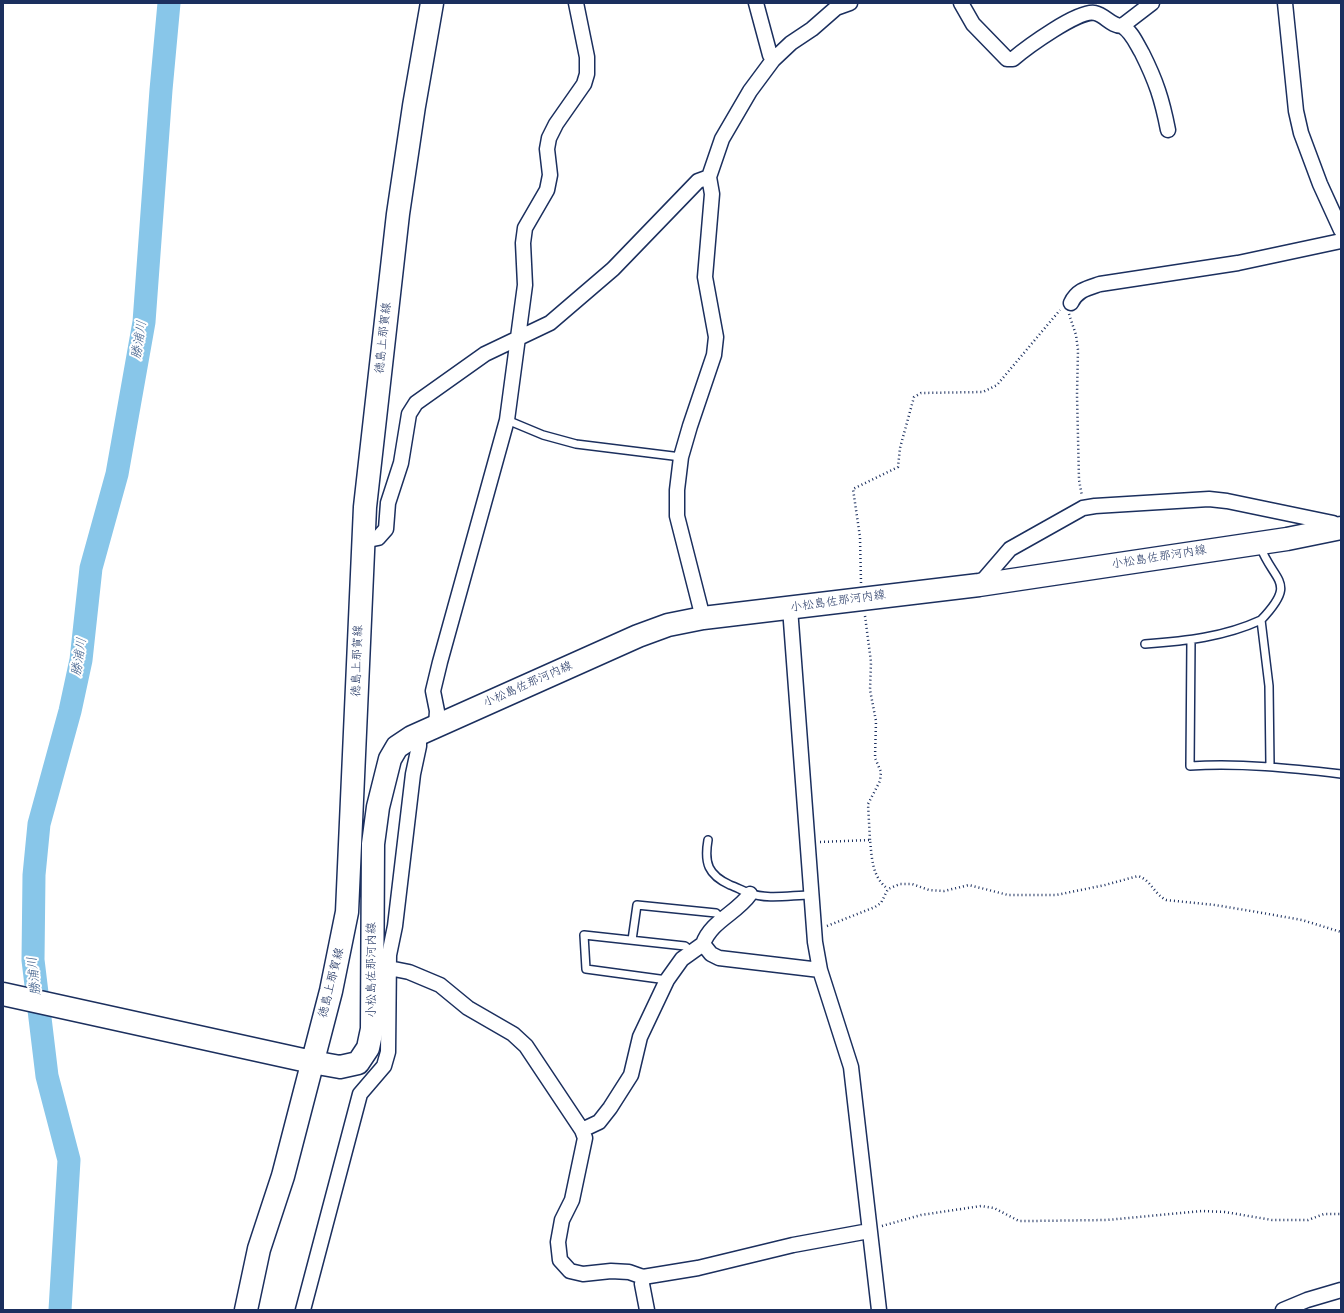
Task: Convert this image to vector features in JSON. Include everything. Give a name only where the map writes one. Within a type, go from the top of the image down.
[{"type":"main road","name":"徳島上那賀線","points":[[246,1310],[259,1249],[283,1176],[341,950],[347,912],[366,499],[398,214],[414,106],[432,3]]},
{"type":"main road","name":"小松島佐那河内線","points":[[3,994],[312,1062],[340,1067],[358,1063],[368,1048],[372,1029],[373,844],[378,807],[390,759],[397,747],[428,730],[638,636],[668,625],[703,618],[979,585],[1259,543],[1340,528]]},
{"type":"street","points":[[303,1310],[360,1094],[384,1066],[388,1052],[389,968],[412,781],[419,746],[437,711],[434,691],[440,662],[507,420],[525,286],[523,243],[525,228],[547,190],[550,175],[547,149],[549,138],[556,124],[584,84],[587,74],[587,57],[576,3]]},
{"type":"street","points":[[756,3],[773,60]]},
{"type":"street","points":[[703,618],[677,516],[677,490],[682,457],[715,349],[716,336],[705,277],[712,194],[709,177],[722,138],[750,91],[773,60],[791,43],[812,29],[836,8],[850,3]]},
{"type":"street","points":[[961,3],[973,24],[1007,59],[1013,59],[1029,46],[1086,12],[1095,13],[1117,26],[1122,26],[1133,36],[1156,80],[1163,104],[1168,130]]},
{"type":"street","points":[[1122,26],[1152,3]]},
{"type":"street","points":[[1286,3],[1296,111],[1301,133],[1320,184],[1341,230]]},
{"type":"street","points":[[363,541],[378,538],[386,529],[388,503],[401,463],[409,414],[416,403],[485,354],[550,323],[613,269],[698,182],[709,177]]},
{"type":"street","points":[[1071,303],[1074,296],[1083,290],[1100,284],[1238,262],[1341,241]]},
{"type":"street","points":[[979,585],[1010,549],[1083,508],[1095,506],[1209,499],[1227,501],[1333,524],[1340,528]]},
{"type":"street","points":[[790,608],[815,942],[820,970],[851,1067],[879,1310]]},
{"type":"street","points":[[582,1130],[599,1122],[610,1108],[631,1075],[640,1038],[667,980],[682,959],[698,948],[706,936],[722,919],[744,903],[750,894]]},
{"type":"street","points":[[698,948],[719,958],[820,970]]},
{"type":"street","points":[[389,968],[408,972],[440,985],[468,1008],[513,1034],[526,1046],[582,1130],[585,1138],[572,1200],[562,1220],[558,1242],[560,1260],[570,1271],[583,1274],[611,1271],[628,1272],[643,1277],[698,1268],[793,1245],[869,1231]]},
{"type":"street","points":[[643,1277],[642,1284],[647,1310]]},
{"type":"street","points":[[1283,1310],[1307,1300],[1341,1290]]},
{"type":"lane","points":[[507,420],[543,435],[576,444],[682,457]]},
{"type":"lane","points":[[1145,644],[1191,640],[1221,635],[1261,620],[1274,607],[1280,594],[1281,582],[1259,543]]},
{"type":"lane","points":[[1261,620],[1269,686],[1270,766]]},
{"type":"lane","points":[[1191,640],[1190,766],[1218,764],[1270,766],[1341,774]]},
{"type":"lane","points":[[708,840],[707,861],[713,875],[717,879],[750,894],[766,896],[811,895]]},
{"type":"lane","points":[[632,940],[637,905],[716,914],[722,919]]},
{"type":"lane","points":[[667,980],[586,969],[584,935],[698,948]]},
{"type":"path","points":[[888,890],[874,872],[870,840],[868,804],[880,781],[881,772],[875,758],[876,721],[870,690],[871,656],[860,570],[860,537],[853,489],[898,467],[900,448],[914,397],[921,393],[983,392],[991,390],[998,385],[1064,305],[1071,303],[1069,317],[1076,335],[1078,350],[1077,395],[1080,480],[1083,508]]},
{"type":"path","points":[[807,842],[870,840]]},
{"type":"path","points":[[815,942],[830,924],[875,907],[881,903],[888,890],[893,886],[912,884],[929,890],[944,891],[969,885],[1008,895],[1056,895],[1105,885],[1138,876],[1144,877],[1159,896],[1166,900],[1215,905],[1302,920],[1341,932]]},
{"type":"path","points":[[869,1231],[921,1215],[981,1206],[994,1208],[1019,1221],[1107,1220],[1202,1211],[1225,1212],[1272,1220],[1308,1220],[1324,1214],[1341,1214]]},
{"type":"waterway","name":"勝浦川","points":[[60,1310],[69,1160],[47,1076],[33,960],[34,875],[39,824],[70,711],[81,660],[91,568],[117,474],[144,322],[169,3]]}]
